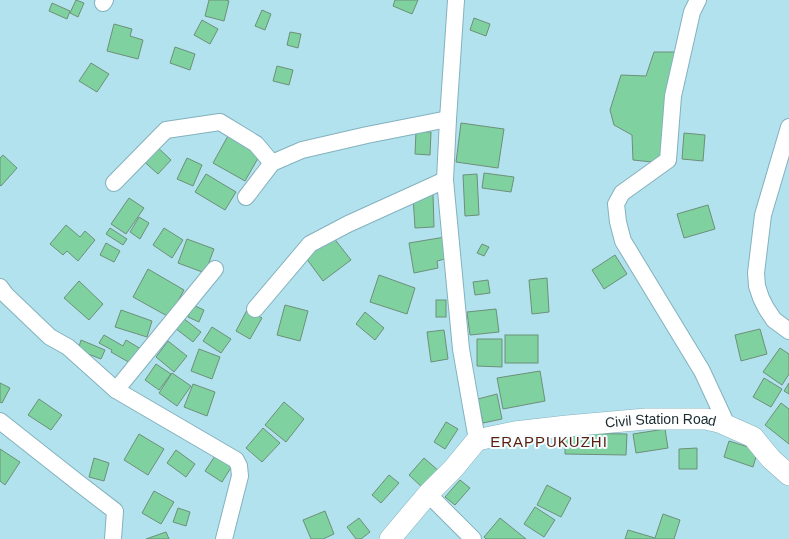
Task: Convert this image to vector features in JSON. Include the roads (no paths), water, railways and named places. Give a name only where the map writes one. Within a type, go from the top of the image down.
[{"type":"main road","name":"Civil Station Road","points":[[478,440],[515,432],[567,426],[646,419],[706,419],[727,425],[753,437],[771,459],[789,475]]},
{"type":"main road","points":[[390,539],[428,494],[453,469],[478,440]]},
{"type":"street","points":[[456,0],[445,180],[461,349],[478,440]]},
{"type":"street","points":[[698,0],[692,12],[673,96],[668,160],[622,193],[616,204],[618,222],[623,242],[702,371],[727,425]]},
{"type":"street","points":[[246,197],[272,163],[302,150],[448,119]]},
{"type":"street","points":[[114,183],[166,130],[220,122],[256,144],[272,163]]},
{"type":"street","points":[[789,127],[763,215],[756,272],[757,286],[766,308],[774,320],[789,331]]},
{"type":"street","points":[[255,309],[310,244],[348,224],[445,180]]},
{"type":"street","points":[[116,390],[215,269]]},
{"type":"street","points":[[0,287],[6,295],[50,337],[68,347],[116,390],[236,460],[239,466],[240,476],[224,539]]},
{"type":"street","points":[[0,421],[115,511],[113,539]]},
{"type":"street","points":[[428,494],[473,539]]},
{"type":"district","name":"ERAPPUKUZHI","points":[[549,442]]}]
